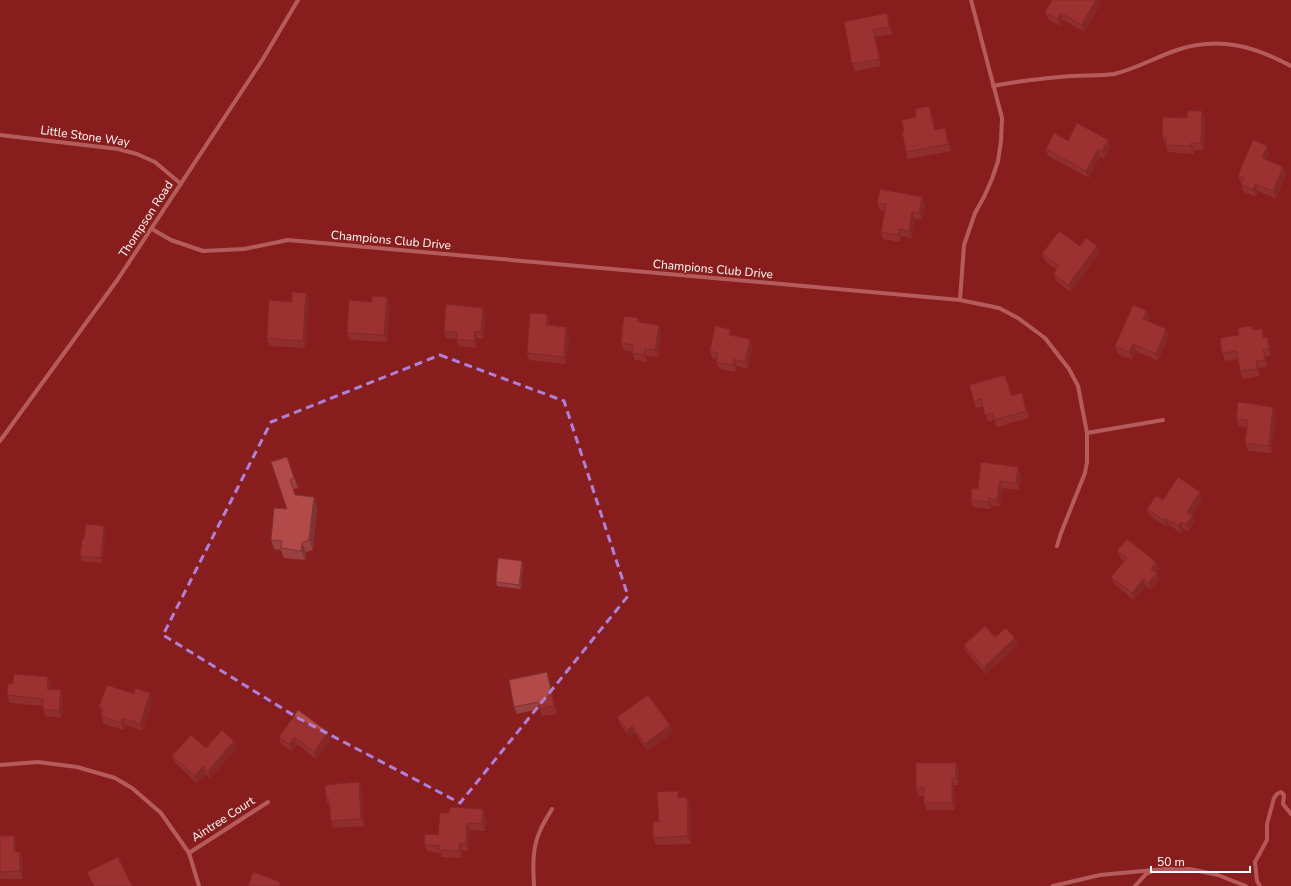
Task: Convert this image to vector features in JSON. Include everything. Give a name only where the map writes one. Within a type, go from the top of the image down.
[{"type":"street","name":"Thompson Road","points":[[0,441],[118,279],[152,229],[263,59],[298,0]]},
{"type":"street","points":[[960,300],[964,245],[975,213],[992,179],[998,160],[1002,118],[971,0]]},
{"type":"street","points":[[993,86],[1018,81],[1113,74],[1132,69],[1178,49],[1216,42],[1236,44],[1291,66]]},
{"type":"street","name":"Little Stone Way","points":[[0,135],[81,144],[124,151],[155,162],[181,184]]},
{"type":"street","name":"Champions Club Drive","points":[[152,229],[171,240],[203,251],[244,249],[288,240],[960,300],[999,308],[1018,318],[1045,338],[1069,369],[1078,386],[1087,433],[1087,462],[1085,473],[1057,546]]},
{"type":"street","points":[[1087,433],[1163,420]]},
{"type":"street","points":[[0,765],[38,762],[77,767],[114,778],[132,788],[161,813],[188,853],[199,886]]},
{"type":"street","name":"Aintree Court","points":[[188,853],[268,802]]},
{"type":"street","points":[[534,886],[534,850],[539,832],[552,808]]},
{"type":"street","points":[[1053,886],[1100,875],[1155,870],[1190,869],[1218,875],[1246,886]]},
{"type":"street","points":[[1135,886],[1146,874],[1155,870]]},
{"type":"highlighted area","points":[[440,355],[564,401],[628,596],[460,803],[298,718],[163,635],[271,422]]},
{"type":"building","points":[[1052,0],[1096,0],[1081,25],[1061,13],[1057,19],[1045,12]]},
{"type":"building","points":[[887,13],[889,27],[873,30],[879,59],[852,64],[844,22]]},
{"type":"building","points":[[929,106],[934,130],[945,128],[948,144],[906,152],[902,132],[904,132],[902,120],[916,117],[915,109]]},
{"type":"building","points":[[1188,111],[1202,111],[1201,143],[1191,143],[1191,146],[1166,145],[1166,137],[1162,136],[1163,117],[1187,118]]},
{"type":"building","points":[[1077,123],[1108,140],[1102,151],[1098,149],[1086,171],[1046,149],[1054,133],[1068,141]]},
{"type":"building","points":[[1253,140],[1267,146],[1262,158],[1283,167],[1273,191],[1255,184],[1253,190],[1241,184],[1244,178],[1238,175]]},
{"type":"building","points":[[880,189],[922,197],[919,213],[912,212],[909,231],[899,229],[898,235],[881,232],[886,204],[877,203]]},
{"type":"building","points":[[1059,231],[1080,246],[1086,238],[1097,246],[1068,285],[1054,274],[1059,266],[1042,254]]},
{"type":"building","points":[[292,292],[306,293],[303,341],[267,338],[269,300],[292,302]]},
{"type":"building","points":[[372,296],[387,297],[384,335],[347,333],[349,300],[372,302]]},
{"type":"building","points":[[446,304],[483,308],[481,332],[475,331],[474,341],[456,339],[457,332],[444,331]]},
{"type":"building","points":[[1133,305],[1147,311],[1143,319],[1166,329],[1156,354],[1133,344],[1129,352],[1115,346]]},
{"type":"building","points":[[530,313],[547,314],[546,325],[566,327],[564,357],[527,353]]},
{"type":"building","points":[[624,316],[638,318],[637,322],[659,325],[655,350],[645,349],[644,355],[632,353],[633,345],[621,343]]},
{"type":"building","points":[[715,326],[730,329],[729,335],[750,339],[745,362],[734,359],[733,365],[716,362],[718,353],[710,351]]},
{"type":"building","points":[[1252,326],[1252,330],[1262,329],[1263,338],[1267,337],[1269,349],[1263,349],[1265,360],[1256,361],[1257,369],[1240,371],[1237,351],[1222,353],[1220,338],[1239,335],[1238,328]]},
{"type":"building","points":[[1005,375],[1011,396],[1022,393],[1026,411],[994,420],[992,413],[985,415],[981,399],[974,401],[969,385]]},
{"type":"building","points":[[1238,402],[1273,407],[1269,446],[1245,443],[1248,420],[1236,419]]},
{"type":"building","points":[[287,457],[294,478],[290,480],[295,495],[314,497],[309,540],[302,543],[301,551],[281,548],[282,541],[271,540],[274,508],[287,509],[271,462]]},
{"type":"building","points":[[981,462],[1018,467],[1016,483],[1000,481],[997,500],[989,498],[988,502],[971,500],[972,488],[978,489]]},
{"type":"building","points":[[1178,477],[1200,492],[1187,512],[1193,515],[1186,525],[1181,522],[1178,526],[1166,518],[1164,520],[1147,509],[1156,496],[1163,500]]},
{"type":"building","points":[[86,524],[104,526],[101,558],[80,556]]},
{"type":"building","points":[[1127,539],[1156,562],[1151,569],[1157,573],[1148,583],[1143,579],[1132,593],[1111,577],[1127,558],[1117,551]]},
{"type":"building","points":[[498,558],[522,561],[519,585],[496,582]]},
{"type":"building","points":[[985,626],[995,637],[1006,628],[1015,638],[984,667],[964,645]]},
{"type":"building","points":[[547,672],[554,706],[540,709],[538,702],[514,707],[509,680]]},
{"type":"building","points":[[14,674],[48,677],[47,689],[61,690],[59,711],[43,709],[43,699],[7,695],[8,684],[13,684]]},
{"type":"building","points":[[107,685],[134,694],[135,688],[150,693],[140,724],[123,718],[121,723],[101,716],[103,708],[99,707]]},
{"type":"building","points":[[648,695],[670,725],[645,744],[632,726],[627,730],[617,717]]},
{"type":"building","points":[[298,710],[328,732],[314,752],[294,737],[289,744],[279,737]]},
{"type":"building","points":[[222,730],[234,741],[208,771],[203,766],[195,776],[172,756],[191,735],[206,748]]},
{"type":"building","points":[[916,763],[956,763],[956,778],[952,778],[952,803],[924,803],[924,788],[916,788]]},
{"type":"building","points":[[359,782],[361,819],[331,821],[329,799],[326,799],[325,785]]},
{"type":"building","points":[[678,791],[678,798],[687,797],[688,836],[653,838],[653,822],[659,822],[657,792]]},
{"type":"building","points":[[450,807],[483,809],[482,824],[467,823],[466,844],[460,843],[459,851],[439,850],[440,846],[424,844],[425,834],[438,835],[440,813],[449,813]]},
{"type":"building","points":[[0,836],[14,836],[14,852],[20,852],[20,871],[0,872]]},
{"type":"building","points":[[118,857],[132,886],[94,886],[87,872]]},
{"type":"building","points":[[253,872],[280,882],[279,886],[248,886]]},
{"type":"waterway","points":[[1260,886],[1257,881],[1255,862],[1267,840],[1267,824],[1274,798],[1277,794],[1281,792],[1284,795],[1283,804],[1291,814]]}]
